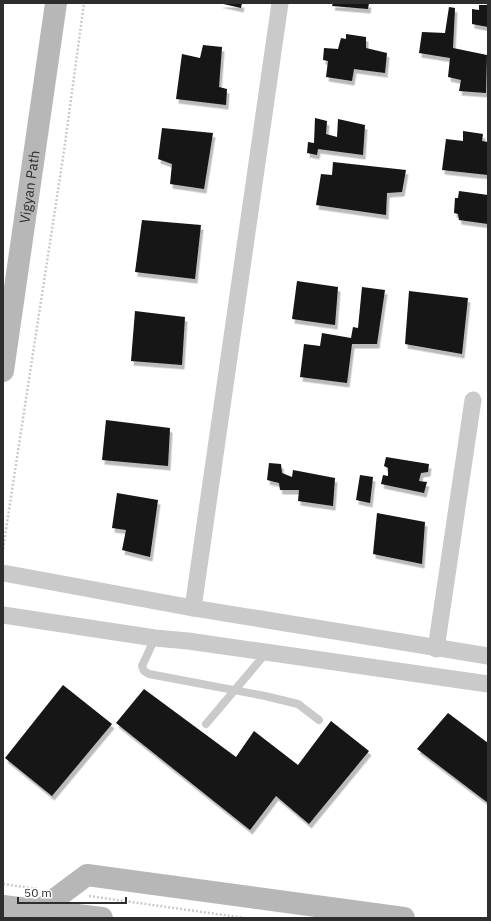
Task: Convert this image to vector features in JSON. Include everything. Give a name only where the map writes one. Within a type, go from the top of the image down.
[{"type":"main road","name":"Vigyan Path","points":[[3,371],[56,3]]},
{"type":"main road","points":[[40,910],[87,875],[404,918]]},
{"type":"main road","points":[[3,906],[102,918]]},
{"type":"street","points":[[193,608],[280,3]]},
{"type":"street","points":[[436,649],[473,400]]},
{"type":"street","points":[[3,573],[193,608],[436,649],[488,656]]},
{"type":"street","points":[[3,615],[155,638],[267,652],[488,684]]},
{"type":"lane","points":[[155,638],[142,666],[144,671],[149,674],[236,690],[298,704],[319,720]]},
{"type":"lane","points":[[206,724],[267,652]]},
{"type":"path","points":[[3,549],[64,151],[84,3]]},
{"type":"path","points":[[3,884],[244,918]]},
{"type":"building","points":[[219,3],[242,3],[241,8]]},
{"type":"building","points":[[333,3],[369,3],[368,9],[332,6]]},
{"type":"building","points":[[479,5],[488,5],[488,27],[472,24],[472,9],[479,10]]},
{"type":"building","points":[[449,7],[455,8],[453,48],[487,55],[486,93],[459,91],[461,80],[448,77],[450,58],[419,53],[422,32],[445,33]]},
{"type":"building","points":[[346,34],[366,37],[366,48],[387,53],[385,73],[354,69],[352,81],[326,77],[328,61],[323,60],[324,48],[338,49],[341,38],[346,39]]},
{"type":"building","points":[[203,45],[222,47],[219,87],[227,89],[226,105],[176,99],[182,54],[200,58]]},
{"type":"building","points":[[315,118],[327,121],[326,134],[337,137],[338,119],[365,125],[363,155],[318,149],[317,155],[307,153],[308,142],[314,143]]},
{"type":"building","points":[[162,128],[213,133],[204,189],[170,184],[172,164],[158,159]]},
{"type":"building","points":[[463,131],[483,134],[482,141],[488,142],[488,175],[442,170],[446,139],[463,141]]},
{"type":"building","points":[[333,162],[406,170],[402,192],[387,193],[386,215],[316,205],[321,174],[332,175]]},
{"type":"building","points":[[459,191],[488,195],[488,224],[459,220],[458,214],[454,213],[455,198],[458,198]]},
{"type":"building","points":[[142,220],[201,225],[195,279],[135,272]]},
{"type":"building","points":[[297,281],[338,287],[335,325],[292,319]]},
{"type":"building","points":[[362,287],[385,290],[377,344],[352,344],[347,383],[300,377],[304,344],[320,346],[322,333],[351,338],[353,327],[358,328]]},
{"type":"building","points":[[409,291],[468,298],[462,354],[405,344]]},
{"type":"building","points":[[135,311],[185,317],[182,365],[131,361]]},
{"type":"building","points":[[106,420],[170,428],[168,466],[102,460]]},
{"type":"building","points":[[386,457],[429,464],[428,472],[421,473],[419,481],[427,482],[424,493],[381,484],[383,475],[388,476],[388,468],[384,466]]},
{"type":"building","points":[[269,463],[281,464],[282,473],[292,477],[293,470],[335,478],[333,506],[298,501],[299,490],[280,490],[279,483],[267,480]]},
{"type":"building","points":[[360,475],[373,477],[370,503],[356,500]]},
{"type":"building","points":[[117,493],[158,500],[150,557],[122,550],[126,530],[112,528]]},
{"type":"building","points":[[377,513],[425,522],[422,564],[373,554]]},
{"type":"building","points":[[63,685],[112,724],[52,796],[5,758]]},
{"type":"building","points":[[144,689],[236,757],[254,731],[298,765],[331,721],[369,751],[309,824],[276,796],[250,830],[116,723]]},
{"type":"building","points":[[448,713],[488,743],[488,803],[417,749]]}]
